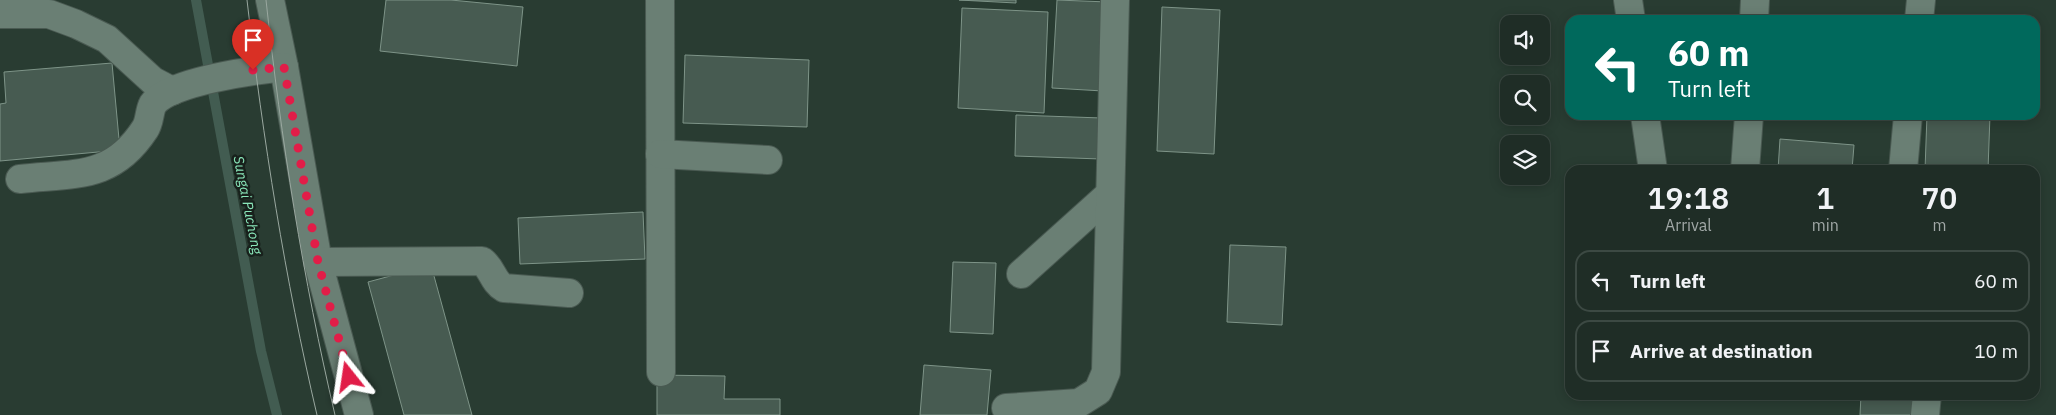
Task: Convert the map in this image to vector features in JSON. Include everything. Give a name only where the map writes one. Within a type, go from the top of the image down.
[{"type":"street","points":[[270,0],[284,67],[318,262],[359,415]]},
{"type":"street","points":[[660,0],[661,372]]},
{"type":"street","points":[[1006,408],[1079,403],[1098,390],[1106,372],[1115,0]]},
{"type":"street","points":[[1628,0],[1630,15]]},
{"type":"street","points":[[1754,15],[1756,0]]},
{"type":"street","points":[[1920,15],[1921,0]]},
{"type":"street","points":[[0,14],[49,14],[76,24],[107,39],[153,81],[180,88]]},
{"type":"street","points":[[20,179],[98,170],[122,158],[146,128],[154,104],[180,88],[238,72],[284,67]]},
{"type":"street","points":[[1646,120],[1651,165]]},
{"type":"street","points":[[1745,165],[1749,120]]},
{"type":"street","points":[[1903,165],[1908,120]]},
{"type":"street","points":[[660,154],[768,160]]},
{"type":"street","points":[[1021,274],[1110,194]]},
{"type":"street","points":[[318,262],[482,261],[490,268],[497,283],[504,288],[569,293]]},
{"type":"street","points":[[1925,415],[1926,400]]},
{"type":"building","points":[[386,0],[451,0],[523,7],[517,66],[380,51]]},
{"type":"building","points":[[959,0],[1016,0],[1016,3]]},
{"type":"building","points":[[1057,0],[1108,2],[1103,91],[1052,88]]},
{"type":"building","points":[[1162,7],[1220,10],[1214,154],[1157,151]]},
{"type":"building","points":[[962,8],[1048,12],[1044,113],[958,108]]},
{"type":"building","points":[[685,55],[809,60],[807,127],[683,123]]},
{"type":"building","points":[[112,63],[120,150],[0,161],[0,104],[6,103],[4,72]]},
{"type":"building","points":[[1016,115],[1102,118],[1101,159],[1015,156]]},
{"type":"building","points":[[1927,120],[1990,120],[1988,165],[1925,165]]},
{"type":"building","points":[[1780,139],[1854,145],[1852,165],[1778,165]]},
{"type":"building","points":[[643,212],[645,259],[520,264],[518,218]]},
{"type":"building","points":[[1230,245],[1286,247],[1282,325],[1227,322]]},
{"type":"building","points":[[953,262],[996,263],[993,334],[950,332]]},
{"type":"building","points":[[431,265],[472,415],[404,415],[368,282]]},
{"type":"building","points":[[924,365],[991,370],[987,415],[920,415]]},
{"type":"building","points":[[657,375],[725,376],[724,399],[780,399],[780,415],[657,415]]},
{"type":"building","points":[[1861,400],[1918,400],[1917,415],[1860,415]]},
{"type":"waterway","name":"Sungai Puchong","points":[[196,0],[261,351],[277,415]]},
{"type":"tram line","points":[[247,0],[276,209],[305,364],[317,415]]},
{"type":"tram line","points":[[266,0],[294,209],[323,364],[335,415]]},
{"type":"route","points":[[253,70],[284,67],[318,262],[349,377]]}]
